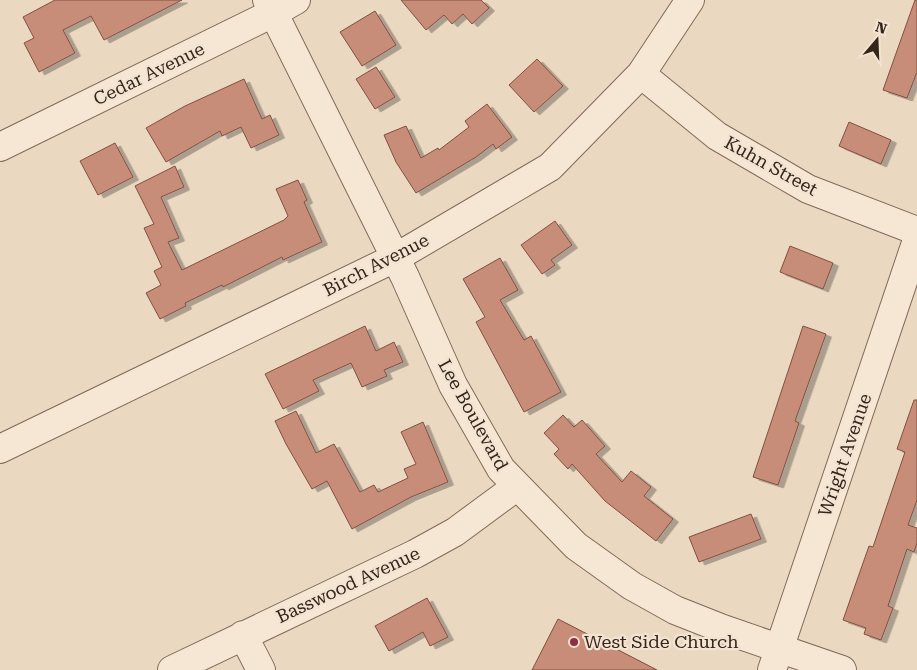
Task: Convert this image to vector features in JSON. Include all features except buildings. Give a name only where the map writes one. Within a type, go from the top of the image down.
[{"type":"street","name":"Birch Avenue","points":[[0,449],[395,258],[550,167],[641,74],[690,0]]},
{"type":"street","name":"Cedar Avenue","points":[[0,147],[279,4]]},
{"type":"street","name":"Lee Boulevard","points":[[279,4],[453,385],[501,470],[576,546],[632,586],[675,610],[776,659],[842,670]]},
{"type":"street","name":"Kuhn Street","points":[[641,74],[717,136],[808,189],[917,231]]},
{"type":"street","name":"Wright Avenue","points":[[776,659],[917,240]]},
{"type":"street","name":"Basswood Avenue","points":[[172,670],[415,554],[455,532],[516,487]]},
{"type":"street","points":[[244,635],[261,670]]},
{"type":"place","name":"West Side Church","points":[[574,642]]}]
